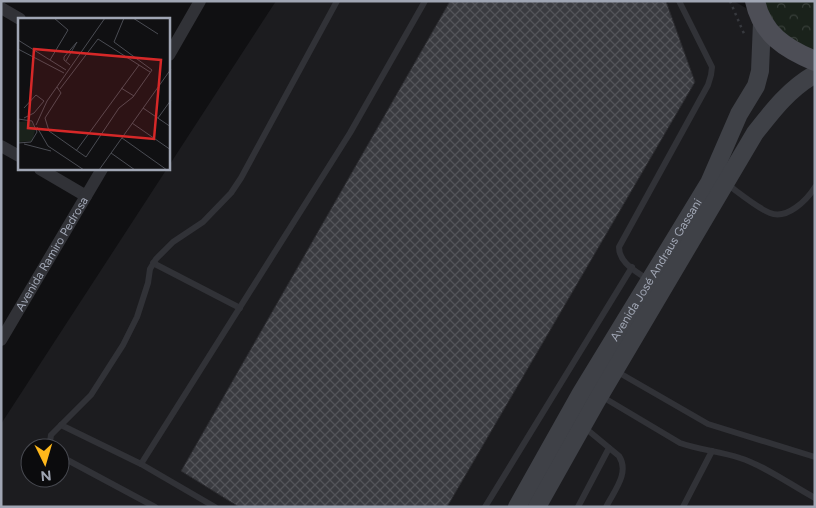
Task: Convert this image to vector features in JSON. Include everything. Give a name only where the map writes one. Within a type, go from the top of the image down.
[{"type":"main road","points":[[756,10],[768,31],[790,51],[815,61]]},
{"type":"main road","name":"Avenida José Andraus Gassani","points":[[537,507],[719,186],[739,114],[756,86],[760,71],[756,10]]},
{"type":"main road","name":"Avenida José Andraus Gassani","points":[[516,507],[581,393],[649,281],[719,186],[755,133],[783,98],[815,74]]},
{"type":"main road","points":[[581,393],[598,399]]},
{"type":"street","points":[[170,53],[200,1]]},
{"type":"street","points":[[1,8],[18,18]]},
{"type":"street","points":[[1,146],[18,155]]},
{"type":"street","points":[[42,170],[86,196]]},
{"type":"street","name":"Avenida Ramiro Pedrosa","points":[[1,340],[101,170]]},
{"type":"lane","points":[[51,438],[51,435],[91,395],[123,345],[137,317],[153,263],[173,242],[203,222],[231,193],[241,178],[337,1]]},
{"type":"lane","points":[[141,464],[350,133],[425,1]]},
{"type":"lane","points":[[649,281],[622,261],[619,254],[619,246],[712,75],[712,67],[679,1]]},
{"type":"lane","points":[[719,186],[770,214],[780,214],[802,202],[815,187]]},
{"type":"lane","points":[[153,263],[240,308]]},
{"type":"lane","points":[[485,507],[632,268]]},
{"type":"lane","points":[[615,370],[708,424],[815,457]]},
{"type":"lane","points":[[598,399],[680,443],[694,448],[742,458],[815,498]]},
{"type":"lane","points":[[61,425],[141,464],[215,507]]},
{"type":"lane","points":[[583,426],[619,456],[623,462],[622,476],[606,507]]},
{"type":"lane","points":[[578,507],[609,448]]},
{"type":"lane","points":[[683,507],[712,451]]},
{"type":"lane","points":[[70,461],[154,507]]},
{"type":"shaded area","points":[[276,1],[734,1],[815,49],[815,507],[1,507],[1,424],[166,170],[170,170],[170,164]]},
{"type":"green space","points":[[760,1],[815,1],[815,51],[797,44],[783,32]]},
{"type":"building","points":[[450,1],[666,1],[695,82],[447,507],[239,507],[181,471]]}]
